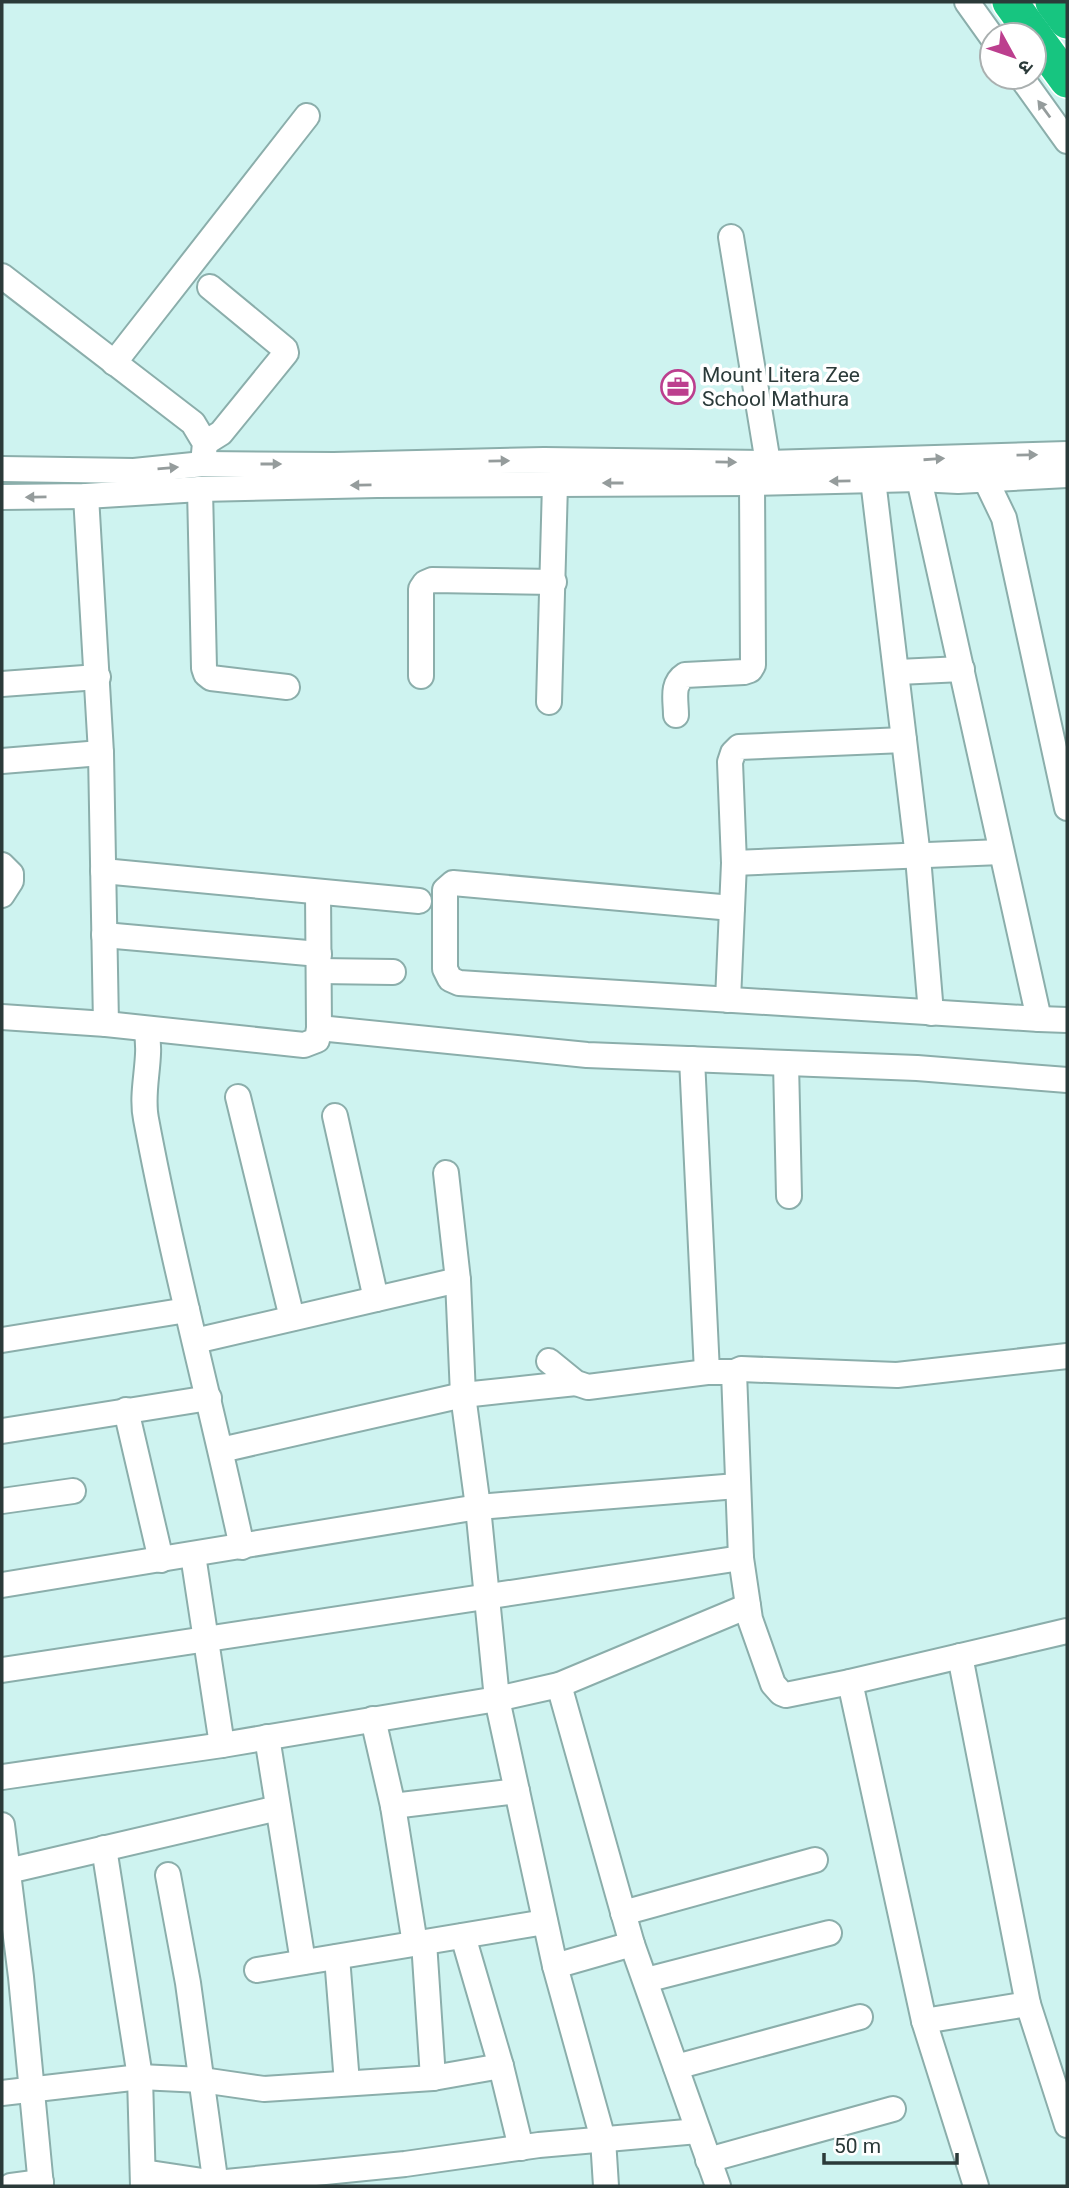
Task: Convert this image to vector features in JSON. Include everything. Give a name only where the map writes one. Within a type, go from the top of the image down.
[{"type":"highway","points":[[1010,2],[1024,21]]},
{"type":"highway","points":[[1053,2],[1067,21]]},
{"type":"highway","points":[[1048,54],[1067,80]]},
{"type":"street","points":[[967,2],[981,21]]},
{"type":"street","points":[[1031,91],[1067,141]]},
{"type":"street","points":[[114,363],[307,116]]},
{"type":"street","points":[[731,237],[768,463]]},
{"type":"street","points":[[2,276],[193,423],[203,465],[206,674],[211,678],[288,687]]},
{"type":"street","points":[[203,465],[221,433],[286,354],[285,349],[210,286]]},
{"type":"street","points":[[395,474],[544,460],[768,463],[1067,454]]},
{"type":"street","points":[[973,457],[1004,518],[1067,808]]},
{"type":"street","points":[[2,497],[86,496],[203,465],[555,484],[919,479],[958,481],[1067,475]]},
{"type":"street","points":[[2,469],[131,482]]},
{"type":"street","points":[[919,479],[1039,1019]]},
{"type":"street","points":[[873,480],[898,672],[931,1013]]},
{"type":"street","points":[[676,715],[675,684],[680,678],[685,675],[744,672],[750,670],[753,665],[752,483]]},
{"type":"street","points":[[549,702],[555,484]]},
{"type":"street","points":[[86,496],[101,753],[106,1024]]},
{"type":"street","points":[[421,676],[421,589],[425,583],[432,580],[554,582]]},
{"type":"street","points":[[898,672],[962,669]]},
{"type":"street","points":[[2,684],[98,677]]},
{"type":"street","points":[[728,1000],[734,863],[730,762],[733,753],[739,747],[904,740]]},
{"type":"street","points":[[2,761],[101,753]]},
{"type":"street","points":[[734,863],[1001,852]]},
{"type":"street","points":[[2,865],[11,874],[12,881],[2,895]]},
{"type":"street","points":[[103,871],[419,901]]},
{"type":"street","points":[[732,908],[453,883],[445,890],[445,969],[454,981],[1067,1020]]},
{"type":"street","points":[[2,1017],[106,1024],[304,1045],[317,1040],[318,892]]},
{"type":"street","points":[[104,935],[393,972]]},
{"type":"street","points":[[319,1028],[587,1055],[917,1068],[1067,1080]]},
{"type":"street","points":[[146,1029],[148,1039],[143,1096],[145,1115],[242,1547]]},
{"type":"street","points":[[692,1059],[708,1372]]},
{"type":"street","points":[[786,1063],[789,1196]]},
{"type":"street","points":[[238,1097],[292,1318]]},
{"type":"street","points":[[335,1116],[376,1299]]},
{"type":"street","points":[[446,1172],[458,1280],[463,1395],[478,1507],[497,1699],[555,1966],[603,2138],[606,2186]]},
{"type":"street","points":[[195,1341],[458,1280]]},
{"type":"street","points":[[2,1340],[187,1310]]},
{"type":"street","points":[[221,1450],[463,1395],[576,1384],[588,1387],[708,1372],[734,1372],[741,1369],[897,1375],[1067,1356]]},
{"type":"street","points":[[550,1361],[576,1384]]},
{"type":"street","points":[[734,1372],[741,1558],[748,1606],[773,1684],[781,1693],[786,1695],[850,1682],[1067,1631]]},
{"type":"street","points":[[2,1431],[209,1398]]},
{"type":"street","points":[[126,1410],[161,1560]]},
{"type":"street","points":[[2,1585],[478,1507],[737,1486]]},
{"type":"street","points":[[2,1501],[73,1491]]},
{"type":"street","points":[[193,1555],[222,1745]]},
{"type":"street","points":[[2,1670],[741,1558]]},
{"type":"street","points":[[2,1777],[222,1745],[497,1699],[559,1685],[748,1606]]},
{"type":"street","points":[[960,1656],[1028,2004],[1067,2125]]},
{"type":"street","points":[[850,1682],[924,2021],[976,2186]]},
{"type":"street","points":[[559,1685],[632,1944],[718,2186]]},
{"type":"street","points":[[373,1719],[419,1943],[433,2078]]},
{"type":"street","points":[[267,1737],[303,1962]]},
{"type":"street","points":[[393,1806],[517,1790]]},
{"type":"street","points":[[6,1882],[104,1849],[278,1808]]},
{"type":"street","points":[[2,1825],[11,1978],[32,2088],[41,2184],[11,2186]]},
{"type":"street","points":[[104,1849],[140,2077],[143,2179],[216,2184],[406,2175],[521,2148],[603,2138],[698,2131]]},
{"type":"street","points":[[623,1913],[815,1860]]},
{"type":"street","points":[[168,1875],[188,1983],[216,2184]]},
{"type":"street","points":[[257,1969],[545,1922]]},
{"type":"street","points":[[646,1980],[829,1933]]},
{"type":"street","points":[[463,1936],[501,2066],[521,2148]]},
{"type":"street","points":[[555,1966],[632,1944]]},
{"type":"street","points":[[337,1957],[347,2083]]},
{"type":"street","points":[[924,2021],[1028,2004]]},
{"type":"street","points":[[676,2067],[860,2017]]},
{"type":"street","points":[[2,2093],[140,2077],[202,2080],[264,2090],[433,2078],[501,2066]]},
{"type":"street","points":[[708,2160],[893,2109]]},
{"type":"place","name":"Mount Litera Zee School Mathura","points":[[678,387]]}]
